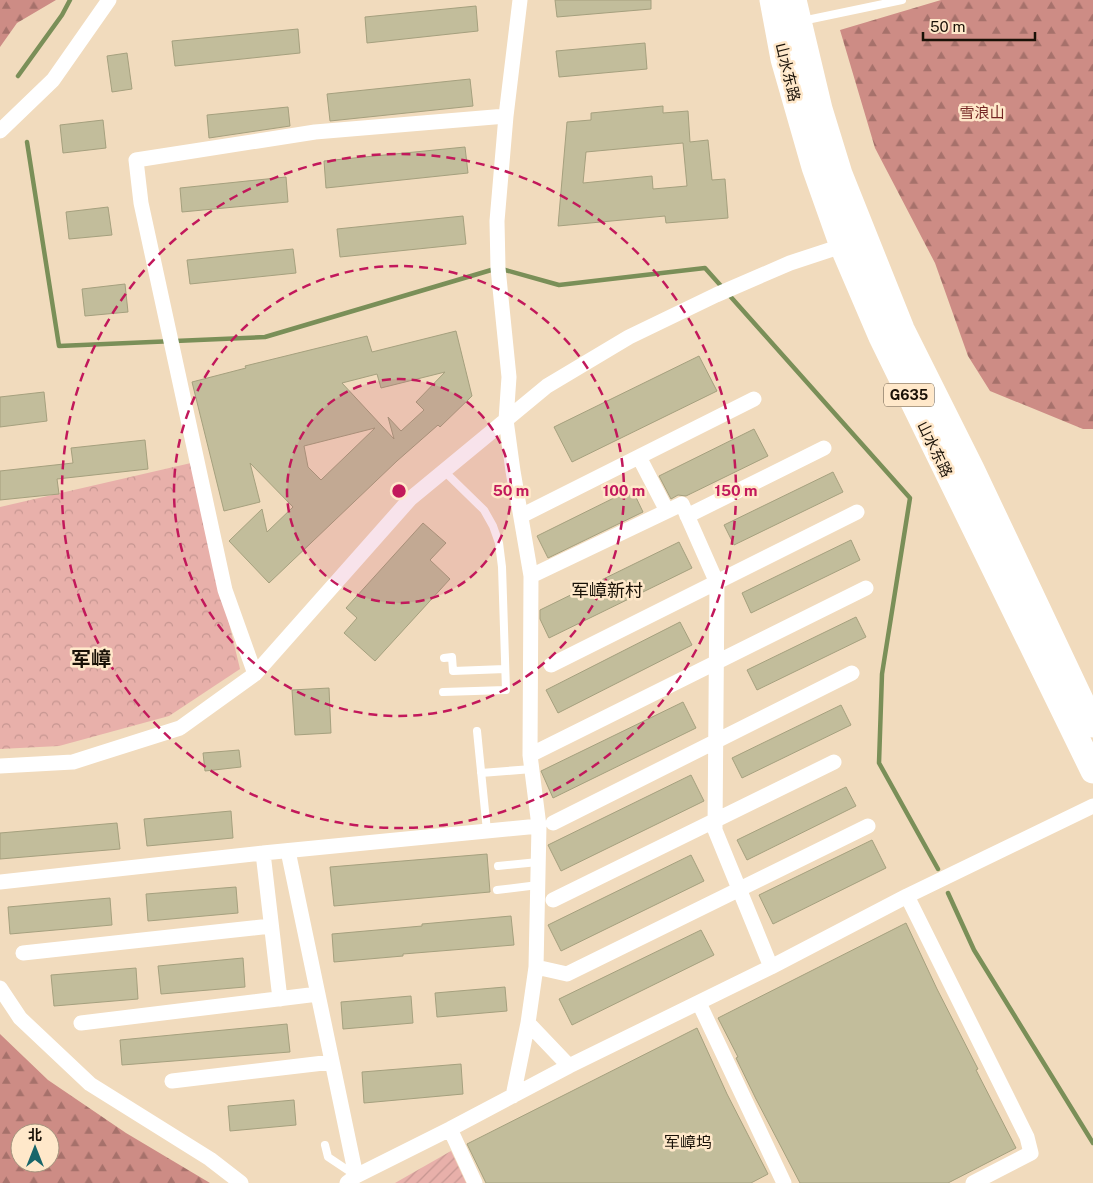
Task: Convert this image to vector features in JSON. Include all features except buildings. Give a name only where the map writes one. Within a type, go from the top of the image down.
[{"type":"highway","name":"山水东路","points":[[772,0],[783,59],[814,168],[902,329],[972,469],[1093,725]]},
{"type":"highway","name":"山水东路","points":[[796,11],[820,109],[840,174],[853,242],[881,337],[1093,771]]},
{"type":"street","points":[[0,131],[53,80],[109,0]]},
{"type":"street","points":[[513,1096],[528,1023],[536,967],[538,862],[546,824],[531,762],[531,576],[506,420],[509,377],[498,268],[497,221],[506,116],[520,0]]},
{"type":"street","points":[[255,674],[225,590],[140,202],[136,160],[314,132],[506,116]]},
{"type":"street","points":[[0,766],[73,762],[180,728],[255,674],[410,499],[547,386],[630,337],[716,296],[790,263],[853,242]]},
{"type":"street","points":[[520,516],[754,399]]},
{"type":"street","points":[[687,516],[824,448]]},
{"type":"street","points":[[640,457],[667,511]]},
{"type":"street","points":[[531,576],[682,504],[717,583],[715,830],[771,967]]},
{"type":"street","points":[[551,665],[857,512]]},
{"type":"street","points":[[531,762],[716,662],[866,588]]},
{"type":"street","points":[[0,882],[546,824],[852,673]]},
{"type":"street","points":[[553,900],[834,762]]},
{"type":"street","points":[[288,851],[332,1062],[352,1180],[569,1066],[771,967],[907,896],[1093,806]]},
{"type":"street","points":[[536,967],[567,974],[868,826]]},
{"type":"street","points":[[263,853],[280,999]]},
{"type":"street","points":[[907,896],[1027,1137],[1032,1153],[973,1183]]},
{"type":"street","points":[[23,953],[271,926]]},
{"type":"street","points":[[0,988],[20,1018],[90,1084],[210,1159],[241,1183]]},
{"type":"street","points":[[81,1023],[318,994]]},
{"type":"street","points":[[699,1003],[784,1183]]},
{"type":"street","points":[[528,1023],[569,1066]]},
{"type":"street","points":[[172,1081],[332,1062]]},
{"type":"street","points":[[450,1129],[475,1183]]},
{"type":"lane","points":[[796,11],[902,0]]},
{"type":"lane","points":[[443,692],[506,690],[502,567],[499,543],[493,526],[484,510],[444,471]]},
{"type":"lane","points":[[444,658],[452,657],[453,671],[505,668]]},
{"type":"lane","points":[[477,730],[488,831]]},
{"type":"lane","points":[[482,773],[531,762]]},
{"type":"lane","points":[[498,866],[538,862]]},
{"type":"lane","points":[[497,890],[538,886]]},
{"type":"lane","points":[[325,1146],[328,1157],[352,1180]]},
{"type":"green space","points":[[0,0],[56,0],[17,23],[0,47]]},
{"type":"green space","name":"雪浪山","points":[[941,0],[1093,0],[1093,429],[1083,429],[990,391],[968,356],[935,263],[875,148],[840,30]]},
{"type":"green space","points":[[191,463],[240,669],[169,716],[59,746],[0,749],[0,507]]},
{"type":"green space","points":[[0,1034],[48,1080],[126,1133],[210,1183],[0,1183]]},
{"type":"green space","points":[[451,1151],[466,1183],[395,1183]]},
{"type":"waterway","points":[[18,76],[62,15],[70,0]]},
{"type":"waterway","points":[[27,142],[59,346],[265,337],[498,268],[559,285],[705,268],[910,498],[882,674],[879,763],[938,869]]},
{"type":"waterway","points":[[948,893],[974,950],[1093,1143]]},
{"type":"district","name":"军嶂新村","points":[[607,590]]},
{"type":"district","name":"军嶂","points":[[91,659]]},
{"type":"district","name":"军嶂坞","points":[[688,1142]]}]
